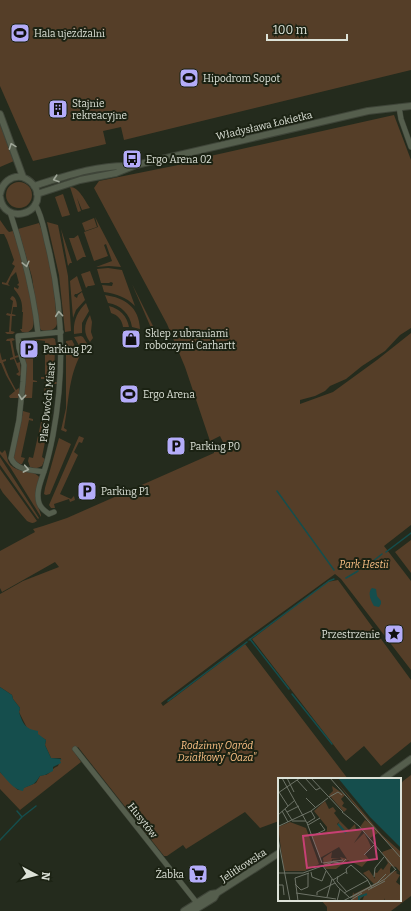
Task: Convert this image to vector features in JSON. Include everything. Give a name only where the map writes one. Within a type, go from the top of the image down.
[{"type":"street","name":"Władysława Łokietka","points":[[37,194],[80,180],[116,173],[133,166],[368,111],[411,106]]},
{"type":"street","points":[[399,107],[401,119],[411,147]]},
{"type":"street","points":[[0,114],[23,178]]},
{"type":"street","name":"Władysława Łokietka","points":[[34,186],[77,172],[114,165],[133,166]]},
{"type":"street","points":[[18,177],[23,178],[31,182],[34,186],[37,194],[36,204],[27,212],[22,214],[10,212],[2,208],[0,195],[1,184],[18,177]]},
{"type":"street","name":"Plac Dwóch Miast","points":[[36,204],[52,262],[58,296],[61,332],[61,372],[57,411],[51,447],[38,493],[39,503],[44,511],[49,514],[54,512]]},
{"type":"street","points":[[10,212],[30,280],[38,334]]},
{"type":"street","points":[[44,472],[19,467],[11,458],[19,415],[24,365],[19,348],[18,336],[61,332]]},
{"type":"street","name":"Husytów","points":[[75,749],[197,903]]},
{"type":"street","points":[[384,778],[411,759]]},
{"type":"street","name":"Jelitkowska","points":[[184,911],[211,894],[217,893],[278,854]]},
{"type":"street","name":"Jelitkowska","points":[[193,911],[214,898],[217,893]]},
{"type":"green space","name":"Hipodrom Sopot","points":[[0,0],[411,0],[411,70],[124,140],[121,127],[103,131],[106,144],[33,161],[0,86]]},
{"type":"green space","points":[[394,115],[411,160],[411,328],[400,335],[385,351],[362,366],[346,379],[330,386],[325,391],[315,396],[300,400],[300,404],[333,392],[411,333],[411,525],[384,546],[411,581],[411,670],[341,579],[335,574],[243,641],[161,703],[163,706],[245,644],[347,778],[278,778],[278,821],[260,828],[245,812],[186,849],[183,845],[167,856],[164,856],[78,747],[73,750],[81,762],[20,810],[0,789],[0,772],[18,790],[36,783],[40,776],[48,774],[58,766],[61,758],[51,758],[45,745],[46,740],[27,728],[19,712],[20,708],[13,699],[12,695],[0,687],[0,594],[23,581],[59,567],[55,562],[2,592],[0,588],[0,551],[35,532],[33,529],[67,518],[214,453],[214,449],[224,444],[220,436],[210,441],[185,367],[167,324],[94,188],[99,181],[198,161],[197,159]]},
{"type":"green space","points":[[0,124],[14,161],[0,167]]},
{"type":"green space","points":[[19,182],[28,186],[32,195],[28,204],[19,208],[10,204],[6,195],[10,186]]},
{"type":"green space","points":[[70,187],[79,192],[90,208],[82,210],[77,198],[81,211],[78,212]]},
{"type":"green space","points":[[63,194],[70,215],[62,217],[55,197]]},
{"type":"green space","points":[[95,217],[121,267],[96,267],[112,261],[106,244],[104,245],[108,256],[94,261],[84,232],[98,227]]},
{"type":"green space","points":[[94,218],[97,227],[85,231],[82,223]]},
{"type":"green space","points":[[0,220],[9,232],[13,231],[28,281],[34,321],[32,329],[27,333],[22,332],[20,329],[22,329],[23,312],[21,299],[14,289],[14,287],[18,289],[19,286],[17,285],[19,283],[16,272],[11,277],[8,284],[10,286],[2,284],[2,282],[6,283],[15,266],[12,264],[14,260],[7,240],[4,234],[0,234]]},
{"type":"green space","points":[[47,222],[58,225],[68,276],[71,331],[65,332],[59,275]]},
{"type":"green space","points":[[39,223],[49,255],[57,318],[56,326],[53,330],[48,331],[41,330],[39,327],[32,277],[18,229]]},
{"type":"green space","points":[[61,229],[72,263],[68,266]]},
{"type":"green space","points":[[78,235],[86,257],[83,257],[77,261],[69,238],[74,238]]},
{"type":"green space","points":[[108,268],[122,270],[135,306],[121,296],[104,292],[102,285],[112,286],[113,283],[101,283],[97,269]]},
{"type":"green space","points":[[90,271],[95,285],[88,286],[86,288],[81,274]]},
{"type":"green space","points":[[77,276],[82,291],[74,296],[77,298],[82,292],[85,300],[76,310],[73,318],[70,281]]},
{"type":"green space","points":[[132,284],[158,336],[155,337]]},
{"type":"green space","points":[[105,295],[119,298],[130,305],[137,315],[140,329],[132,327],[127,314],[121,308],[108,303]]},
{"type":"green space","points":[[12,296],[17,305],[17,307],[13,307],[12,314],[16,315],[12,316],[11,331],[15,332],[13,334],[7,334],[5,332],[9,332],[10,316],[6,315],[7,313],[11,314],[13,301],[10,299]]},
{"type":"green space","points":[[86,303],[89,311],[82,323],[82,333],[74,334],[76,317]]},
{"type":"green space","points":[[109,306],[122,314],[127,320],[129,327],[123,327],[119,318],[111,313]]},
{"type":"green space","points":[[90,315],[92,322],[91,332],[93,338],[90,342],[86,335],[85,328],[86,322]]},
{"type":"green space","points":[[81,336],[88,345],[83,352],[74,337]]},
{"type":"green space","points":[[13,338],[15,340],[12,341],[15,356],[19,355],[19,357],[15,358],[17,363],[20,362],[21,375],[19,376],[16,374],[19,372],[14,359],[10,360],[10,358],[13,357],[10,341],[6,341],[7,339]]},
{"type":"green space","points":[[55,339],[56,345],[54,382],[58,382],[58,384],[53,384],[52,397],[44,397],[45,379],[41,379],[41,377],[45,377],[45,341],[37,340],[37,344],[33,344],[33,380],[37,382],[33,382],[32,398],[24,398],[26,365],[24,356],[26,355],[24,347],[25,343],[30,340]]},
{"type":"green space","points":[[72,340],[81,354],[71,381],[64,428],[67,430],[66,432],[61,430],[66,408],[66,341]]},
{"type":"green space","points":[[0,352],[2,360],[6,359],[6,361],[3,362],[9,377],[16,390],[19,388],[19,398],[10,398],[9,396],[15,391],[0,363]]},
{"type":"green space","points":[[23,411],[30,413],[29,418],[33,419],[33,421],[29,420],[21,457],[25,458],[22,464],[20,464],[14,460],[14,456]]},
{"type":"green space","points":[[42,418],[49,422],[42,457],[45,459],[42,466],[33,468],[30,467],[28,461],[29,457],[33,458]]},
{"type":"green space","points":[[79,436],[84,438],[82,443],[79,442],[74,452],[78,455],[60,494],[71,499],[74,496],[75,500],[70,502],[69,499],[54,504],[55,508],[51,508],[49,505]]},
{"type":"green space","points":[[59,438],[71,444],[50,494],[46,495],[44,494],[45,488]]},
{"type":"green space","points":[[5,450],[8,461],[16,469],[34,473],[40,478],[38,506],[41,517],[10,467],[0,454],[0,451],[2,453]]},
{"type":"green space","points":[[0,457],[39,518],[38,519],[0,465]]},
{"type":"green space","points":[[0,469],[37,521],[32,523],[27,521],[3,493],[0,488]]},
{"type":"green space","points":[[411,540],[411,573],[395,552]]},
{"type":"green space","points":[[338,580],[411,680],[411,742],[381,766],[364,746],[346,761],[252,639],[327,582]]},
{"type":"green space","points":[[411,775],[411,896],[391,911],[327,911],[327,907],[322,901],[401,901],[401,784]]},
{"type":"water","points":[[372,588],[376,589],[377,596],[381,601],[379,607],[374,606],[371,599],[370,592]]},
{"type":"water","points":[[0,687],[12,695],[13,699],[20,708],[19,712],[25,725],[30,729],[38,731],[38,734],[46,740],[45,745],[51,758],[62,759],[60,760],[61,763],[53,767],[53,771],[40,776],[35,783],[24,788],[23,791],[13,786],[0,772]]},
{"type":"waterway","points":[[277,491],[334,570]]},
{"type":"waterway","points":[[386,552],[411,533]]},
{"type":"waterway","points":[[372,562],[382,554]]},
{"type":"waterway","points":[[346,578],[358,571]]},
{"type":"waterway","points":[[249,640],[329,581],[334,579]]},
{"type":"waterway","points":[[250,639],[289,689]]},
{"type":"waterway","points":[[168,701],[247,642]]},
{"type":"waterway","points":[[292,694],[332,744]]},
{"type":"waterway","points":[[0,840],[22,817],[36,806]]},
{"type":"waterway","points":[[17,811],[22,817]]},
{"type":"place","name":"Hala ujeżdżalni","points":[[20,33]]},
{"type":"place","name":"Hipodrom Sopot","points":[[189,78]]},
{"type":"place","name":"Stajnie rekreacyjne","points":[[58,109]]},
{"type":"place","name":"Ergo Arena 02","points":[[132,159]]},
{"type":"place","name":"Sklep z ubraniami roboczymi Carhartt","points":[[131,339]]},
{"type":"place","name":"Parking P2","points":[[29,349]]},
{"type":"place","name":"Ergo Arena","points":[[129,394]]},
{"type":"place","name":"Parking P0","points":[[176,446]]},
{"type":"place","name":"Parking P1","points":[[87,491]]},
{"type":"place","name":"Przestrzenie","points":[[394,634]]},
{"type":"place","name":"Żabka","points":[[198,874]]},
{"type":"park label","name":"Park Hestii","points":[[364,564]]},
{"type":"park label","name":"Rodzinny Ogród Działkowy \"Oaza\"","points":[[217,750]]}]
